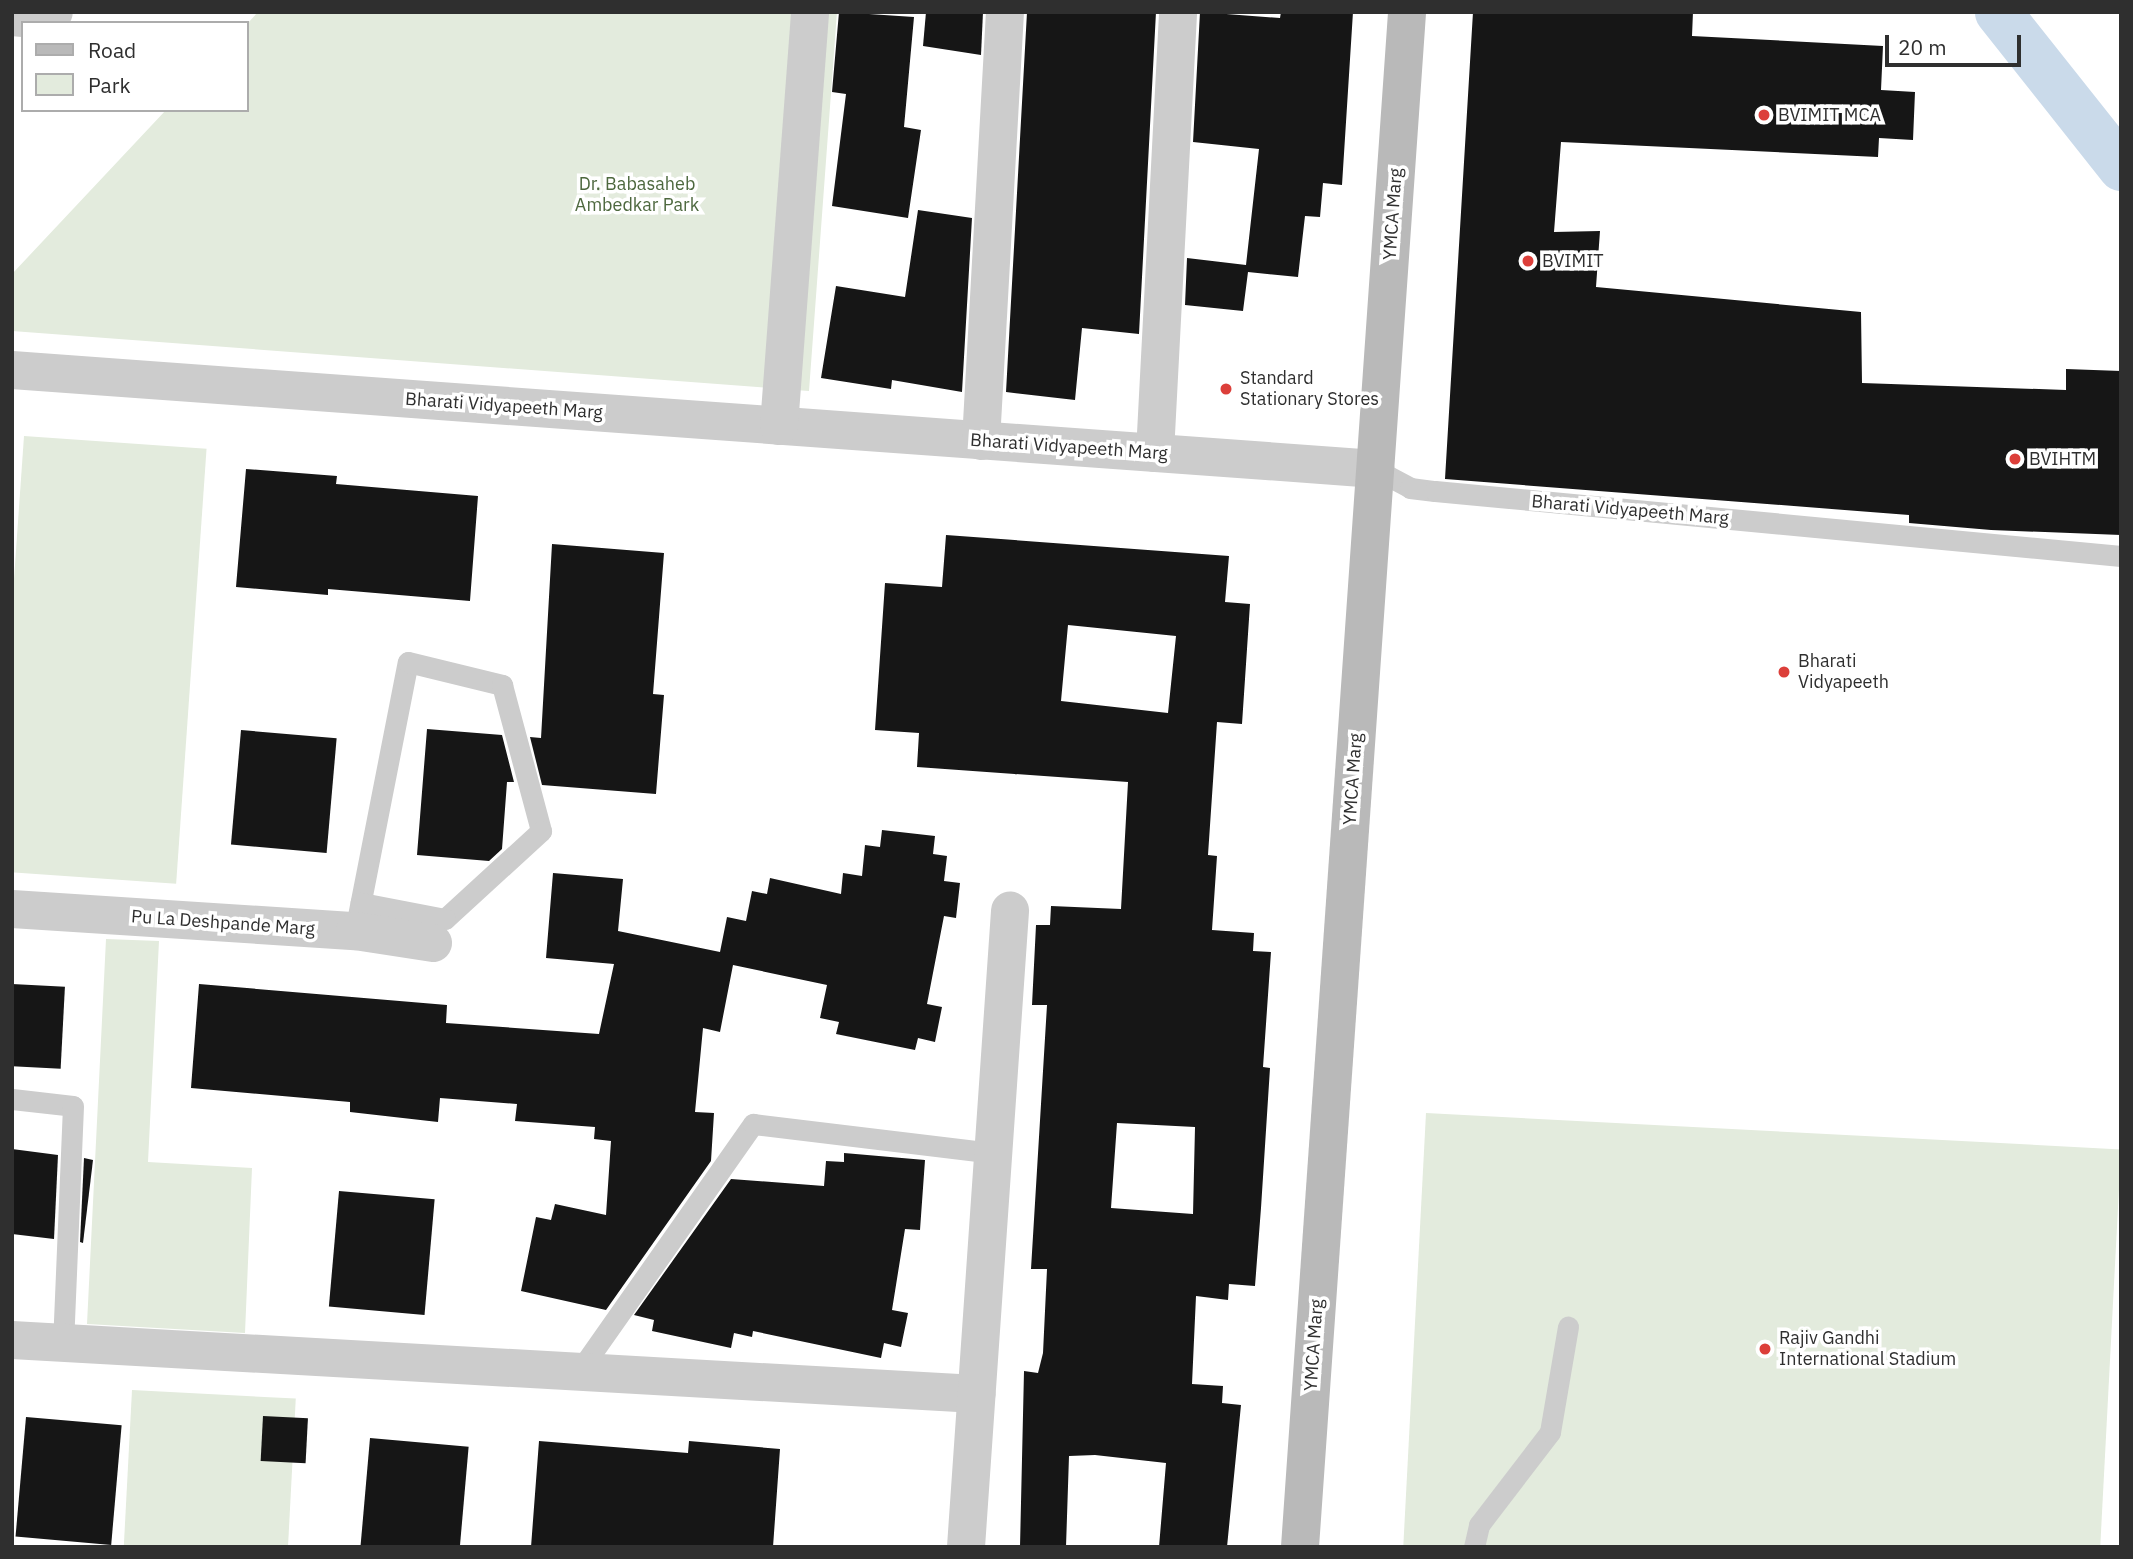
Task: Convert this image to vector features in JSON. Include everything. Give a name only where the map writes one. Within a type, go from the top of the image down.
[{"type":"main road","name":"YMCA Marg","points":[[1300,1547],[1407,12]]},
{"type":"street","points":[[12,18],[46,20],[54,12]]},
{"type":"street","points":[[779,426],[810,12]]},
{"type":"street","points":[[981,441],[1005,12]]},
{"type":"street","points":[[1155,453],[1178,12]]},
{"type":"street","name":"Bharati Vidyapeeth Marg","points":[[12,370],[1375,469]]},
{"type":"street","name":"Pu La Deshpande Marg","points":[[12,909],[358,917],[433,943]]},
{"type":"street","points":[[966,1547],[1010,911]]},
{"type":"street","points":[[12,1340],[976,1394]]},
{"type":"lane","name":"Bharati Vidyapeeth Marg","points":[[1375,469],[1410,488],[1435,491],[2121,556]]},
{"type":"lane","points":[[408,662],[502,685],[541,831],[445,919],[358,917],[408,662]]},
{"type":"lane","points":[[12,1099],[73,1106],[64,1343]]},
{"type":"lane","points":[[580,1370],[753,1124],[994,1153]]},
{"type":"lane","points":[[1474,1547],[1479,1525],[1550,1432],[1568,1327]]},
{"type":"green space","name":"Dr. Babasaheb Ambedkar Park","points":[[258,12],[837,12],[809,391],[12,331],[12,274],[164,112],[248,112],[248,23]]},
{"type":"green space","points":[[24,436],[207,449],[176,884],[12,872],[12,608]]},
{"type":"green space","points":[[106,939],[159,941],[148,1162],[252,1168],[245,1333],[87,1324]]},
{"type":"green space","name":"Rajiv Gandhi International Stadium","points":[[1426,1113],[2121,1149],[2100,1547],[1403,1547]]},
{"type":"green space","points":[[132,1390],[296,1399],[288,1547],[124,1547]]},
{"type":"building","points":[[839,12],[914,17],[904,127],[921,130],[908,218],[832,206],[846,94],[832,92]]},
{"type":"building","points":[[926,12],[983,12],[981,55],[923,46]]},
{"type":"building","points":[[1027,12],[1156,12],[1139,334],[1082,328],[1075,400],[1006,392]]},
{"type":"building","points":[[1200,12],[1280,18],[1281,12],[1353,12],[1342,185],[1323,183],[1320,217],[1305,216],[1298,277],[1248,272],[1243,311],[1185,305],[1187,258],[1246,265],[1259,149],[1193,142]]},
{"type":"building","name":"BVIMIT","points":[[1473,12],[1693,12],[1692,36],[1883,46],[1881,90],[1915,92],[1913,140],[1879,138],[1878,157],[1561,142],[1554,232],[1600,231],[1596,287],[1861,312],[1862,383],[2066,390],[2066,369],[2121,371],[2121,535],[1991,530],[1909,523],[1909,515],[1445,479]]},
{"type":"building","points":[[918,210],[972,218],[962,392],[892,380],[891,389],[821,378],[836,286],[905,297]]},
{"type":"building","points":[[246,469],[337,476],[336,484],[478,496],[470,601],[328,589],[328,595],[236,587]]},
{"type":"building","points":[[946,535],[1229,556],[1225,602],[1250,604],[1242,724],[1217,722],[1208,855],[1217,856],[1212,930],[1254,933],[1253,951],[1271,952],[1263,1067],[1270,1068],[1261,1208],[1255,1286],[1229,1284],[1228,1300],[1196,1296],[1192,1384],[1223,1386],[1222,1403],[1241,1405],[1227,1547],[1159,1547],[1166,1463],[1095,1455],[1069,1456],[1066,1547],[1020,1547],[1024,1371],[1038,1373],[1043,1353],[1047,1269],[1031,1269],[1047,1005],[1032,1005],[1036,925],[1050,925],[1051,906],[1121,909],[1128,782],[917,767],[919,733],[875,730],[885,583],[942,587]],"holes":[[[1068,625],[1176,636],[1168,713],[1061,701]],[[1117,1123],[1195,1127],[1193,1214],[1111,1208]]]},
{"type":"building","points":[[552,544],[664,553],[653,694],[664,695],[656,794],[542,785],[530,737],[541,738]]},
{"type":"building","points":[[427,729],[502,735],[514,782],[507,782],[502,849],[489,861],[417,855]]},
{"type":"building","points":[[241,730],[337,738],[327,853],[231,845]]},
{"type":"building","points":[[882,830],[935,836],[933,854],[947,856],[944,881],[960,883],[956,918],[944,916],[927,1004],[942,1007],[935,1042],[918,1038],[915,1050],[836,1034],[839,1022],[820,1018],[827,985],[733,965],[720,1032],[703,1028],[695,1112],[714,1113],[711,1161],[606,1310],[521,1291],[536,1217],[551,1220],[555,1204],[606,1215],[611,1141],[594,1139],[595,1127],[515,1121],[517,1104],[440,1098],[438,1122],[350,1112],[350,1102],[191,1088],[199,984],[447,1005],[446,1023],[599,1034],[614,964],[546,958],[553,873],[623,879],[618,931],[720,952],[727,917],[746,921],[752,891],[767,894],[770,878],[841,894],[843,873],[862,876],[865,845],[880,847]]},
{"type":"building","points":[[12,984],[65,987],[61,1069],[12,1066]]},
{"type":"building","points":[[12,1149],[58,1155],[54,1239],[12,1234]]},
{"type":"building","points":[[844,1153],[925,1160],[920,1230],[905,1229],[892,1310],[908,1313],[901,1347],[884,1343],[881,1358],[753,1331],[752,1337],[734,1333],[731,1348],[652,1331],[654,1320],[634,1315],[731,1179],[824,1186],[826,1161],[844,1162]]},
{"type":"building","points":[[84,1158],[93,1160],[83,1243],[80,1242]]},
{"type":"building","points":[[339,1191],[435,1199],[425,1315],[329,1307]]},
{"type":"building","points":[[263,1416],[308,1418],[306,1463],[261,1461]]},
{"type":"building","points":[[26,1417],[122,1425],[111,1545],[16,1537]]},
{"type":"building","points":[[370,1438],[469,1447],[460,1547],[361,1547]]},
{"type":"building","points":[[539,1441],[688,1453],[689,1441],[780,1449],[773,1547],[531,1547]]},
{"type":"waterway","points":[[1998,12],[2121,167]]},
{"type":"place","name":"BVIMIT MCA","points":[[1764,115]]},
{"type":"place","name":"BVIMIT","points":[[1528,261]]},
{"type":"place","name":"Standard Stationary Stores","points":[[1226,389]]},
{"type":"place","name":"BVIHTM","points":[[2015,459]]},
{"type":"place","name":"Bharati Vidyapeeth","points":[[1784,672]]},
{"type":"place","name":"Rajiv Gandhi International Stadium","points":[[1765,1349]]}]
